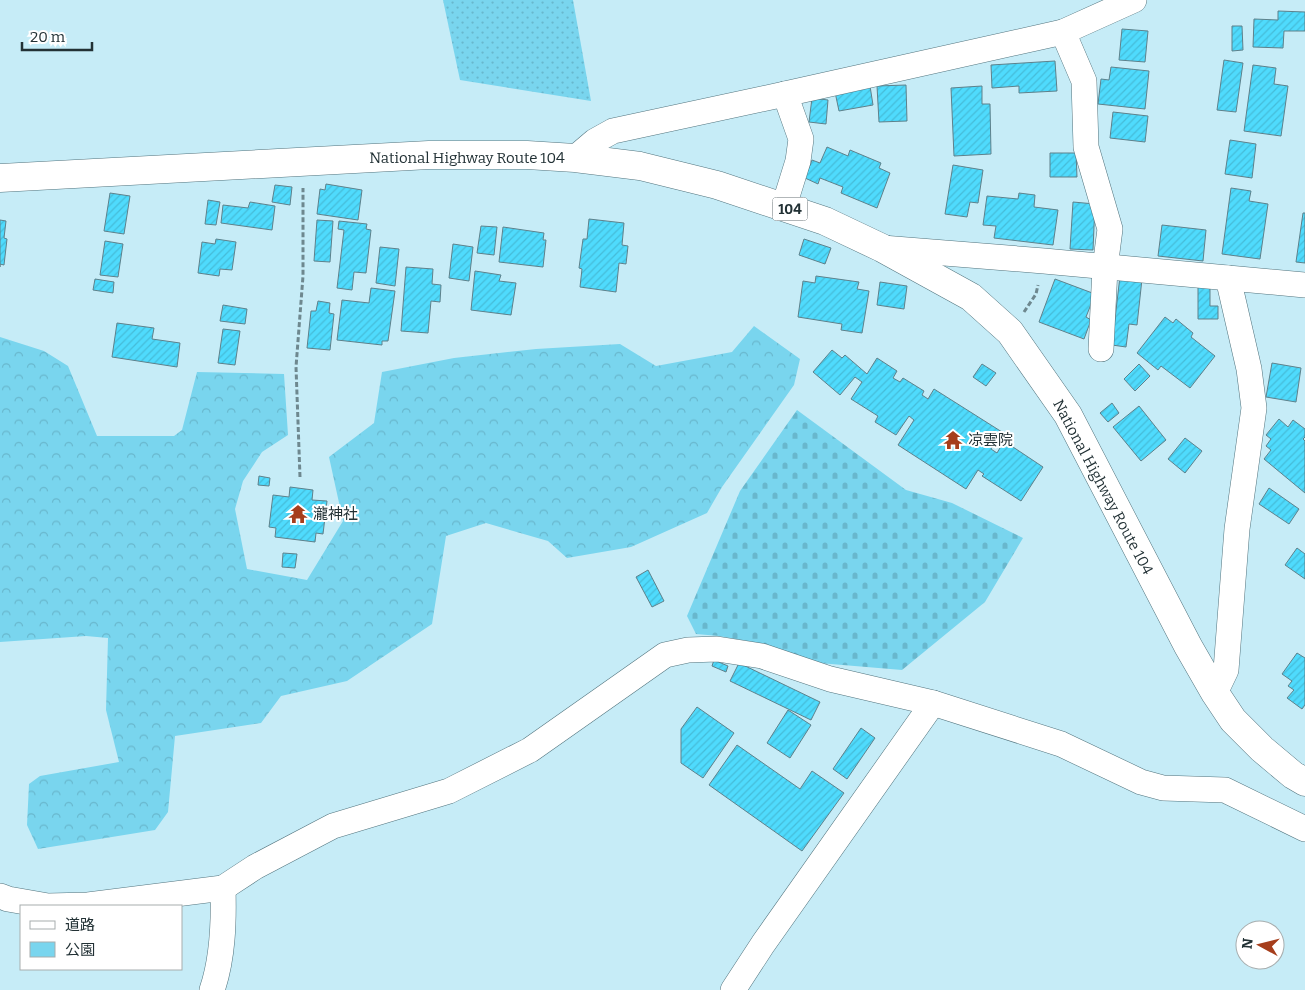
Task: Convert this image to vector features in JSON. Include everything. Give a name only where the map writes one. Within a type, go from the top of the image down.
[{"type":"highway","name":"National Highway Route 104","points":[[0,178],[429,155],[527,155],[575,158],[640,166],[717,185],[825,221],[882,248],[971,297],[1010,332],[1068,415],[1188,646],[1215,693],[1233,720],[1262,749],[1293,775],[1305,782]]},
{"type":"street","points":[[575,158],[595,141],[613,131],[1063,32],[1134,0]]},
{"type":"street","points":[[1063,32],[1084,81],[1086,147],[1110,229],[1105,268],[1100,349]]},
{"type":"street","points":[[784,206],[798,162],[801,139],[785,94]]},
{"type":"street","points":[[882,248],[1305,285]]},
{"type":"street","points":[[1215,693],[1226,670],[1237,529],[1254,408],[1249,369],[1228,278]]},
{"type":"street","points":[[88,905],[223,888],[254,867],[333,826],[449,791],[530,750],[665,655],[688,650],[718,649],[762,656],[830,679],[933,703],[1061,744],[1141,782],[1163,788],[1225,790],[1305,829]]},
{"type":"street","points":[[733,990],[768,936],[933,703]]},
{"type":"street","points":[[212,990],[217,976],[224,921],[223,888]]},
{"type":"street","points":[[0,896],[42,905]]},
{"type":"path","points":[[300,477],[296,367],[303,276],[303,185]]},
{"type":"path","points":[[1020,319],[1036,294]]},
{"type":"green space","points":[[443,0],[573,0],[591,101],[460,80]]},
{"type":"green space","points":[[754,326],[800,359],[794,385],[722,487],[707,513],[631,547],[567,558],[548,541],[486,523],[446,536],[432,624],[347,681],[281,696],[261,723],[175,736],[168,812],[155,830],[38,849],[27,825],[29,784],[40,776],[119,762],[106,710],[108,638],[86,636],[0,642],[0,337],[44,351],[68,366],[97,436],[174,436],[182,430],[197,372],[284,374],[288,435],[262,452],[243,481],[235,509],[247,569],[307,580],[343,521],[329,457],[374,423],[382,372],[454,358],[536,349],[620,344],[656,366],[732,352]]},
{"type":"green space","points":[[797,410],[906,490],[952,503],[1023,538],[985,602],[902,670],[819,663],[753,642],[696,634],[687,616],[740,491]]},
{"type":"building","points":[[1278,11],[1305,12],[1305,31],[1284,31],[1283,48],[1253,47],[1254,19],[1278,20]]},
{"type":"building","points":[[1232,26],[1242,26],[1243,50],[1232,51]]},
{"type":"building","points":[[1122,29],[1148,31],[1145,62],[1119,60]]},
{"type":"building","points":[[1224,60],[1243,63],[1236,112],[1217,110]]},
{"type":"building","points":[[1055,61],[1057,91],[1019,93],[1019,86],[992,88],[991,65]]},
{"type":"building","points":[[1253,65],[1276,68],[1274,84],[1288,86],[1281,136],[1244,131]]},
{"type":"building","points":[[1111,67],[1149,71],[1145,109],[1098,104],[1101,79],[1109,80]]},
{"type":"building","points":[[906,85],[907,121],[879,122],[877,86]]},
{"type":"building","points":[[870,86],[873,105],[839,111],[835,92]]},
{"type":"building","points":[[982,86],[982,104],[990,104],[991,154],[954,156],[951,88]]},
{"type":"building","points":[[812,98],[828,100],[826,124],[809,122]]},
{"type":"building","points":[[1113,112],[1148,116],[1145,142],[1110,138]]},
{"type":"building","points":[[1230,140],[1256,144],[1252,178],[1225,174]]},
{"type":"building","points":[[827,147],[848,156],[850,150],[881,163],[879,168],[890,173],[877,208],[841,193],[843,187],[820,178],[818,184],[805,178],[812,160],[820,163]]},
{"type":"building","points":[[1050,153],[1076,153],[1077,177],[1050,177]]},
{"type":"building","points":[[953,165],[983,170],[978,203],[970,202],[967,217],[945,214]]},
{"type":"building","points":[[326,184],[362,190],[358,220],[317,214],[320,189],[325,190]]},
{"type":"building","points":[[275,185],[292,187],[290,205],[272,202]]},
{"type":"building","points":[[1231,188],[1251,191],[1249,201],[1268,204],[1260,259],[1222,254]]},
{"type":"building","points":[[110,193],[130,196],[124,234],[104,231]]},
{"type":"building","points":[[1019,193],[1035,195],[1034,207],[1058,210],[1053,245],[994,238],[996,226],[983,225],[987,196],[1018,199]]},
{"type":"building","points":[[208,200],[220,202],[216,225],[205,224]]},
{"type":"building","points":[[250,202],[275,206],[272,230],[221,223],[223,205],[248,208]]},
{"type":"building","points":[[1073,202],[1095,204],[1093,250],[1070,249]]},
{"type":"building","points":[[1303,213],[1305,213],[1305,263],[1296,262]]},
{"type":"building","points":[[589,219],[624,223],[622,245],[628,246],[626,264],[619,263],[616,292],[580,287],[582,269],[579,268],[583,239],[587,239]]},
{"type":"building","points":[[0,220],[6,221],[4,238],[7,239],[4,265],[0,264]]},
{"type":"building","points":[[317,220],[333,221],[330,262],[314,261]]},
{"type":"building","points":[[339,221],[367,224],[366,229],[371,230],[366,273],[354,272],[352,290],[337,288],[344,230],[338,229]]},
{"type":"building","points":[[1162,225],[1206,230],[1203,261],[1158,256]]},
{"type":"building","points":[[481,226],[497,227],[494,255],[477,253]]},
{"type":"building","points":[[503,227],[544,233],[543,240],[546,240],[543,267],[499,262]]},
{"type":"building","points":[[216,239],[236,242],[232,270],[220,269],[219,276],[198,273],[202,242],[215,244]]},
{"type":"building","points":[[804,239],[831,248],[825,264],[799,255]]},
{"type":"building","points":[[105,241],[123,244],[118,277],[100,275]]},
{"type":"building","points":[[453,244],[473,247],[469,281],[449,278]]},
{"type":"building","points":[[380,247],[399,249],[395,286],[376,283]]},
{"type":"building","points":[[406,267],[433,269],[432,284],[441,285],[440,302],[431,301],[428,333],[401,331]]},
{"type":"building","points":[[475,271],[501,275],[499,281],[516,283],[511,315],[471,310]]},
{"type":"building","points":[[816,276],[859,282],[857,289],[869,291],[862,333],[841,330],[842,324],[798,317],[803,281],[815,283]]},
{"type":"building","points":[[1120,276],[1142,279],[1137,325],[1129,324],[1126,347],[1112,345]]},
{"type":"building","points":[[95,279],[114,282],[113,293],[93,290]]},
{"type":"building","points":[[1055,279],[1095,294],[1086,317],[1091,320],[1084,339],[1039,322]]},
{"type":"building","points":[[880,282],[907,286],[904,309],[877,305]]},
{"type":"building","points":[[1198,287],[1210,287],[1210,306],[1218,306],[1218,319],[1198,319]]},
{"type":"building","points":[[371,288],[395,291],[388,341],[382,341],[382,345],[337,340],[342,300],[369,303]]},
{"type":"building","points":[[318,301],[330,303],[329,313],[334,314],[330,350],[307,348],[311,311],[316,311]]},
{"type":"building","points":[[223,305],[247,309],[245,324],[220,321]]},
{"type":"building","points":[[1165,317],[1173,323],[1176,319],[1193,333],[1191,337],[1215,356],[1190,388],[1161,366],[1158,370],[1137,353]]},
{"type":"building","points":[[117,323],[154,328],[152,339],[180,343],[177,367],[112,357]]},
{"type":"building","points":[[223,329],[240,331],[235,365],[218,363]]},
{"type":"building","points":[[832,350],[842,358],[845,355],[867,374],[877,358],[897,371],[893,378],[900,382],[903,378],[924,391],[922,395],[928,399],[934,389],[1002,432],[991,449],[997,453],[1004,441],[1043,467],[1021,501],[982,476],[984,474],[978,470],[966,489],[898,445],[914,420],[909,416],[896,435],[875,422],[878,416],[851,399],[862,382],[855,377],[840,395],[813,372]]},
{"type":"building","points":[[1272,363],[1301,368],[1296,402],[1266,397]]},
{"type":"building","points":[[982,364],[996,373],[986,386],[973,377]]},
{"type":"building","points":[[1139,364],[1150,376],[1135,391],[1124,379]]},
{"type":"building","points":[[1112,403],[1119,413],[1108,422],[1100,413]]},
{"type":"building","points":[[1139,406],[1166,440],[1141,461],[1113,427]]},
{"type":"building","points":[[1279,419],[1288,427],[1293,420],[1305,429],[1305,437],[1303,439],[1305,441],[1305,493],[1264,459],[1271,450],[1266,446],[1271,439],[1266,435]]},
{"type":"building","points":[[1185,438],[1202,451],[1185,473],[1168,459]]},
{"type":"building","points":[[259,476],[270,478],[269,486],[258,485]]},
{"type":"building","name":"瀧神社","points":[[290,487],[313,490],[312,500],[327,501],[323,534],[316,533],[315,542],[275,537],[276,528],[269,527],[273,495],[289,497]]},
{"type":"building","points":[[1269,488],[1299,509],[1289,524],[1259,504]]},
{"type":"building","points":[[1297,548],[1305,554],[1305,579],[1285,565]]},
{"type":"building","points":[[283,553],[297,554],[295,568],[282,567]]},
{"type":"building","points":[[648,570],[664,601],[652,607],[636,577]]},
{"type":"building","points":[[1297,653],[1305,658],[1305,705],[1302,709],[1287,698],[1294,690],[1288,686],[1292,681],[1282,674]]},
{"type":"building","points":[[714,660],[728,666],[726,672],[712,666]]},
{"type":"building","points":[[739,663],[820,702],[811,720],[730,681]]},
{"type":"building","points":[[697,707],[734,733],[703,778],[681,763],[681,729]]},
{"type":"building","points":[[788,710],[811,725],[790,758],[767,743]]},
{"type":"building","points":[[861,728],[875,738],[847,779],[833,769]]},
{"type":"building","points":[[737,745],[800,789],[812,771],[844,793],[802,851],[709,785]]},
{"type":"place","name":"凉雲院","points":[[953,440]]},
{"type":"place","name":"瀧神社","points":[[298,514]]}]
